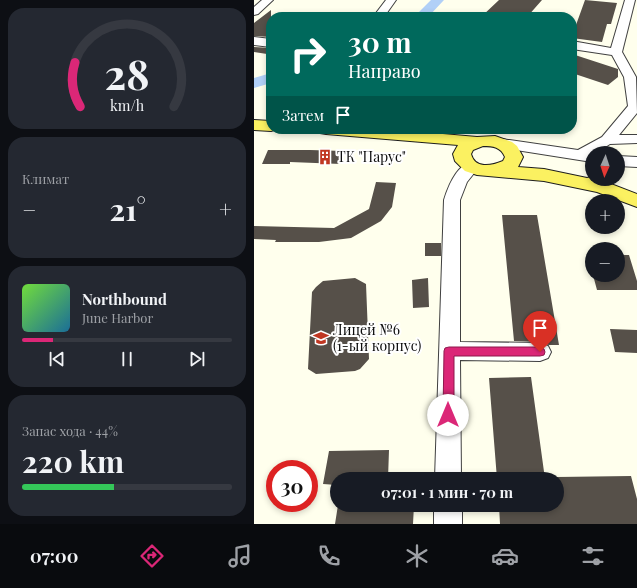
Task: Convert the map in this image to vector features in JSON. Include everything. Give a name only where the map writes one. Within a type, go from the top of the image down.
[{"type":"main road","points":[[254,125],[266,126]]},
{"type":"main road","points":[[393,134],[478,142],[491,141],[507,146],[637,201]]},
{"type":"main road","points":[[398,135],[484,171],[497,170],[544,175],[605,188]]},
{"type":"main road","points":[[468,164],[462,154],[467,146],[478,142]]},
{"type":"main road","points":[[497,170],[510,165],[514,157],[507,146]]},
{"type":"street","points":[[254,12],[268,0]]},
{"type":"street","points":[[382,12],[391,0]]},
{"type":"street","points":[[616,52],[630,0]]},
{"type":"street","points":[[254,41],[266,42]]},
{"type":"street","points":[[577,46],[616,52],[633,76],[635,107],[607,140],[600,146]]},
{"type":"street","points":[[607,140],[637,139]]},
{"type":"street","points":[[507,146],[585,157]]},
{"type":"street","points":[[625,161],[637,162]]},
{"type":"street","points":[[448,472],[452,200],[455,187],[468,164]]},
{"type":"street","points":[[449,351],[540,352]]},
{"type":"street","points":[[448,512],[448,524]]},
{"type":"building","points":[[499,0],[542,0],[531,12],[486,12]]},
{"type":"building","points":[[585,0],[617,3],[611,24],[607,24],[602,42],[577,39],[577,22]]},
{"type":"building","points":[[266,14],[266,37],[254,36],[254,23]]},
{"type":"building","points":[[254,47],[266,48],[266,54],[254,52]]},
{"type":"building","points":[[577,56],[618,69],[618,77],[608,85],[577,75]]},
{"type":"building","points":[[268,150],[344,151],[341,164],[290,162],[290,164],[262,164]]},
{"type":"building","points":[[376,182],[396,183],[392,207],[381,221],[351,238],[319,242],[275,242],[276,240],[254,239],[254,226],[334,228],[369,209]]},
{"type":"building","points":[[502,215],[537,215],[559,345],[549,345],[540,342],[514,341]]},
{"type":"building","points":[[425,243],[441,243],[441,256],[425,256]]},
{"type":"building","points":[[625,255],[629,255],[637,281],[637,290],[597,290],[595,282],[625,282]]},
{"type":"building","points":[[355,278],[366,284],[369,359],[360,369],[355,371],[316,374],[308,369],[312,292],[323,281]]},
{"type":"building","points":[[428,278],[429,307],[413,308],[412,280]]},
{"type":"building","points":[[610,329],[637,330],[637,353],[615,352]]},
{"type":"building","points":[[531,377],[544,472],[496,472],[489,378]]},
{"type":"building","points":[[389,450],[388,472],[330,472],[330,484],[323,484],[329,451]]},
{"type":"building","points":[[631,476],[637,499],[637,524],[500,524],[499,512],[564,512],[564,477]]},
{"type":"building","points":[[337,512],[414,512],[413,524],[335,524]]},
{"type":"waterway","points":[[426,12],[438,0]]},
{"type":"waterway","points":[[254,83],[266,79]]},
{"type":"place","name":"ТК \"Парус\"","points":[[325,157]]},
{"type":"place","name":"Лицей №6 (1-ый корпус)","points":[[321,338]]},
{"type":"route","points":[[448,415],[449,351],[540,352]]}]
